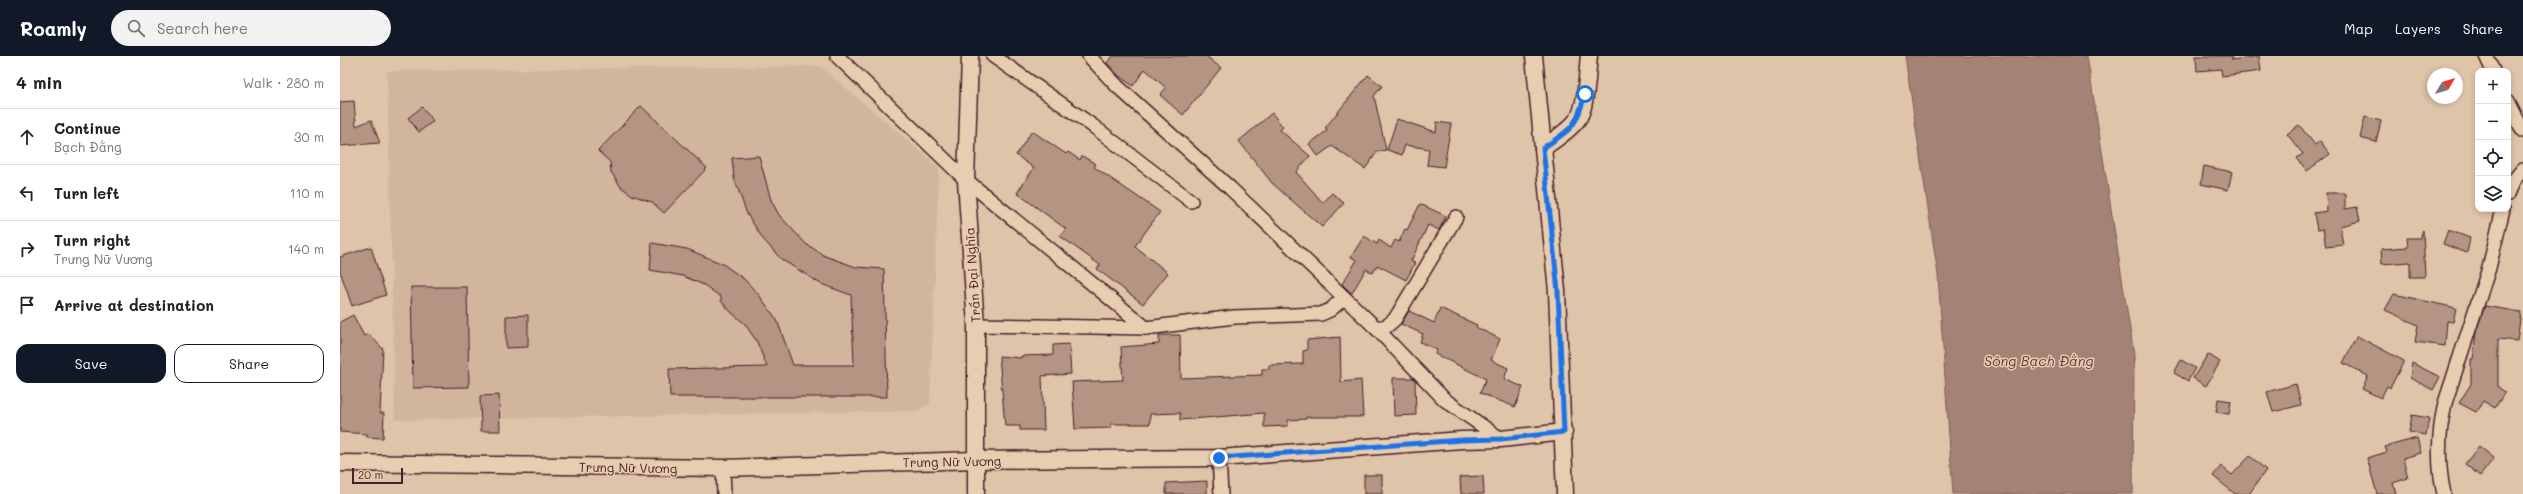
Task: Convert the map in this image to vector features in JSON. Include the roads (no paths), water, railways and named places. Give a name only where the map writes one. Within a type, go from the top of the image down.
[{"type":"street","points":[[837,56],[966,180],[1146,328]]},
{"type":"street","name":"Trần Đại Nghĩa","points":[[970,56],[966,180],[976,325],[976,494]]},
{"type":"street","points":[[993,56],[1093,126],[1191,201]]},
{"type":"street","points":[[1089,56],[1117,86],[1230,188],[1376,328],[1445,400],[1501,439]]},
{"type":"street","points":[[1534,56],[1558,291],[1565,494]]},
{"type":"street","points":[[1543,148],[1566,132],[1578,119],[1585,94],[1589,56]]},
{"type":"street","points":[[2486,56],[2492,68]]},
{"type":"street","points":[[2510,104],[2523,131]]},
{"type":"street","points":[[2511,187],[2514,180],[2523,169]]},
{"type":"street","points":[[2444,494],[2439,460],[2440,426],[2445,403],[2489,268],[2502,212]]},
{"type":"street","points":[[1376,328],[1387,326],[1395,319],[1456,217]]},
{"type":"street","points":[[976,325],[1146,328],[1234,317],[1321,314],[1330,310],[1344,298]]},
{"type":"street","name":"Trưng Nữ Vương","points":[[340,463],[724,468],[976,460],[1219,458],[1454,440],[1501,439],[1564,432]]},
{"type":"street","points":[[1219,458],[1221,494]]},
{"type":"street","points":[[724,468],[724,494]]},
{"type":"water","name":"Sông Bạch Đằng","points":[[1905,56],[2087,56],[2134,355],[2133,494],[1953,494],[1938,275]]}]
